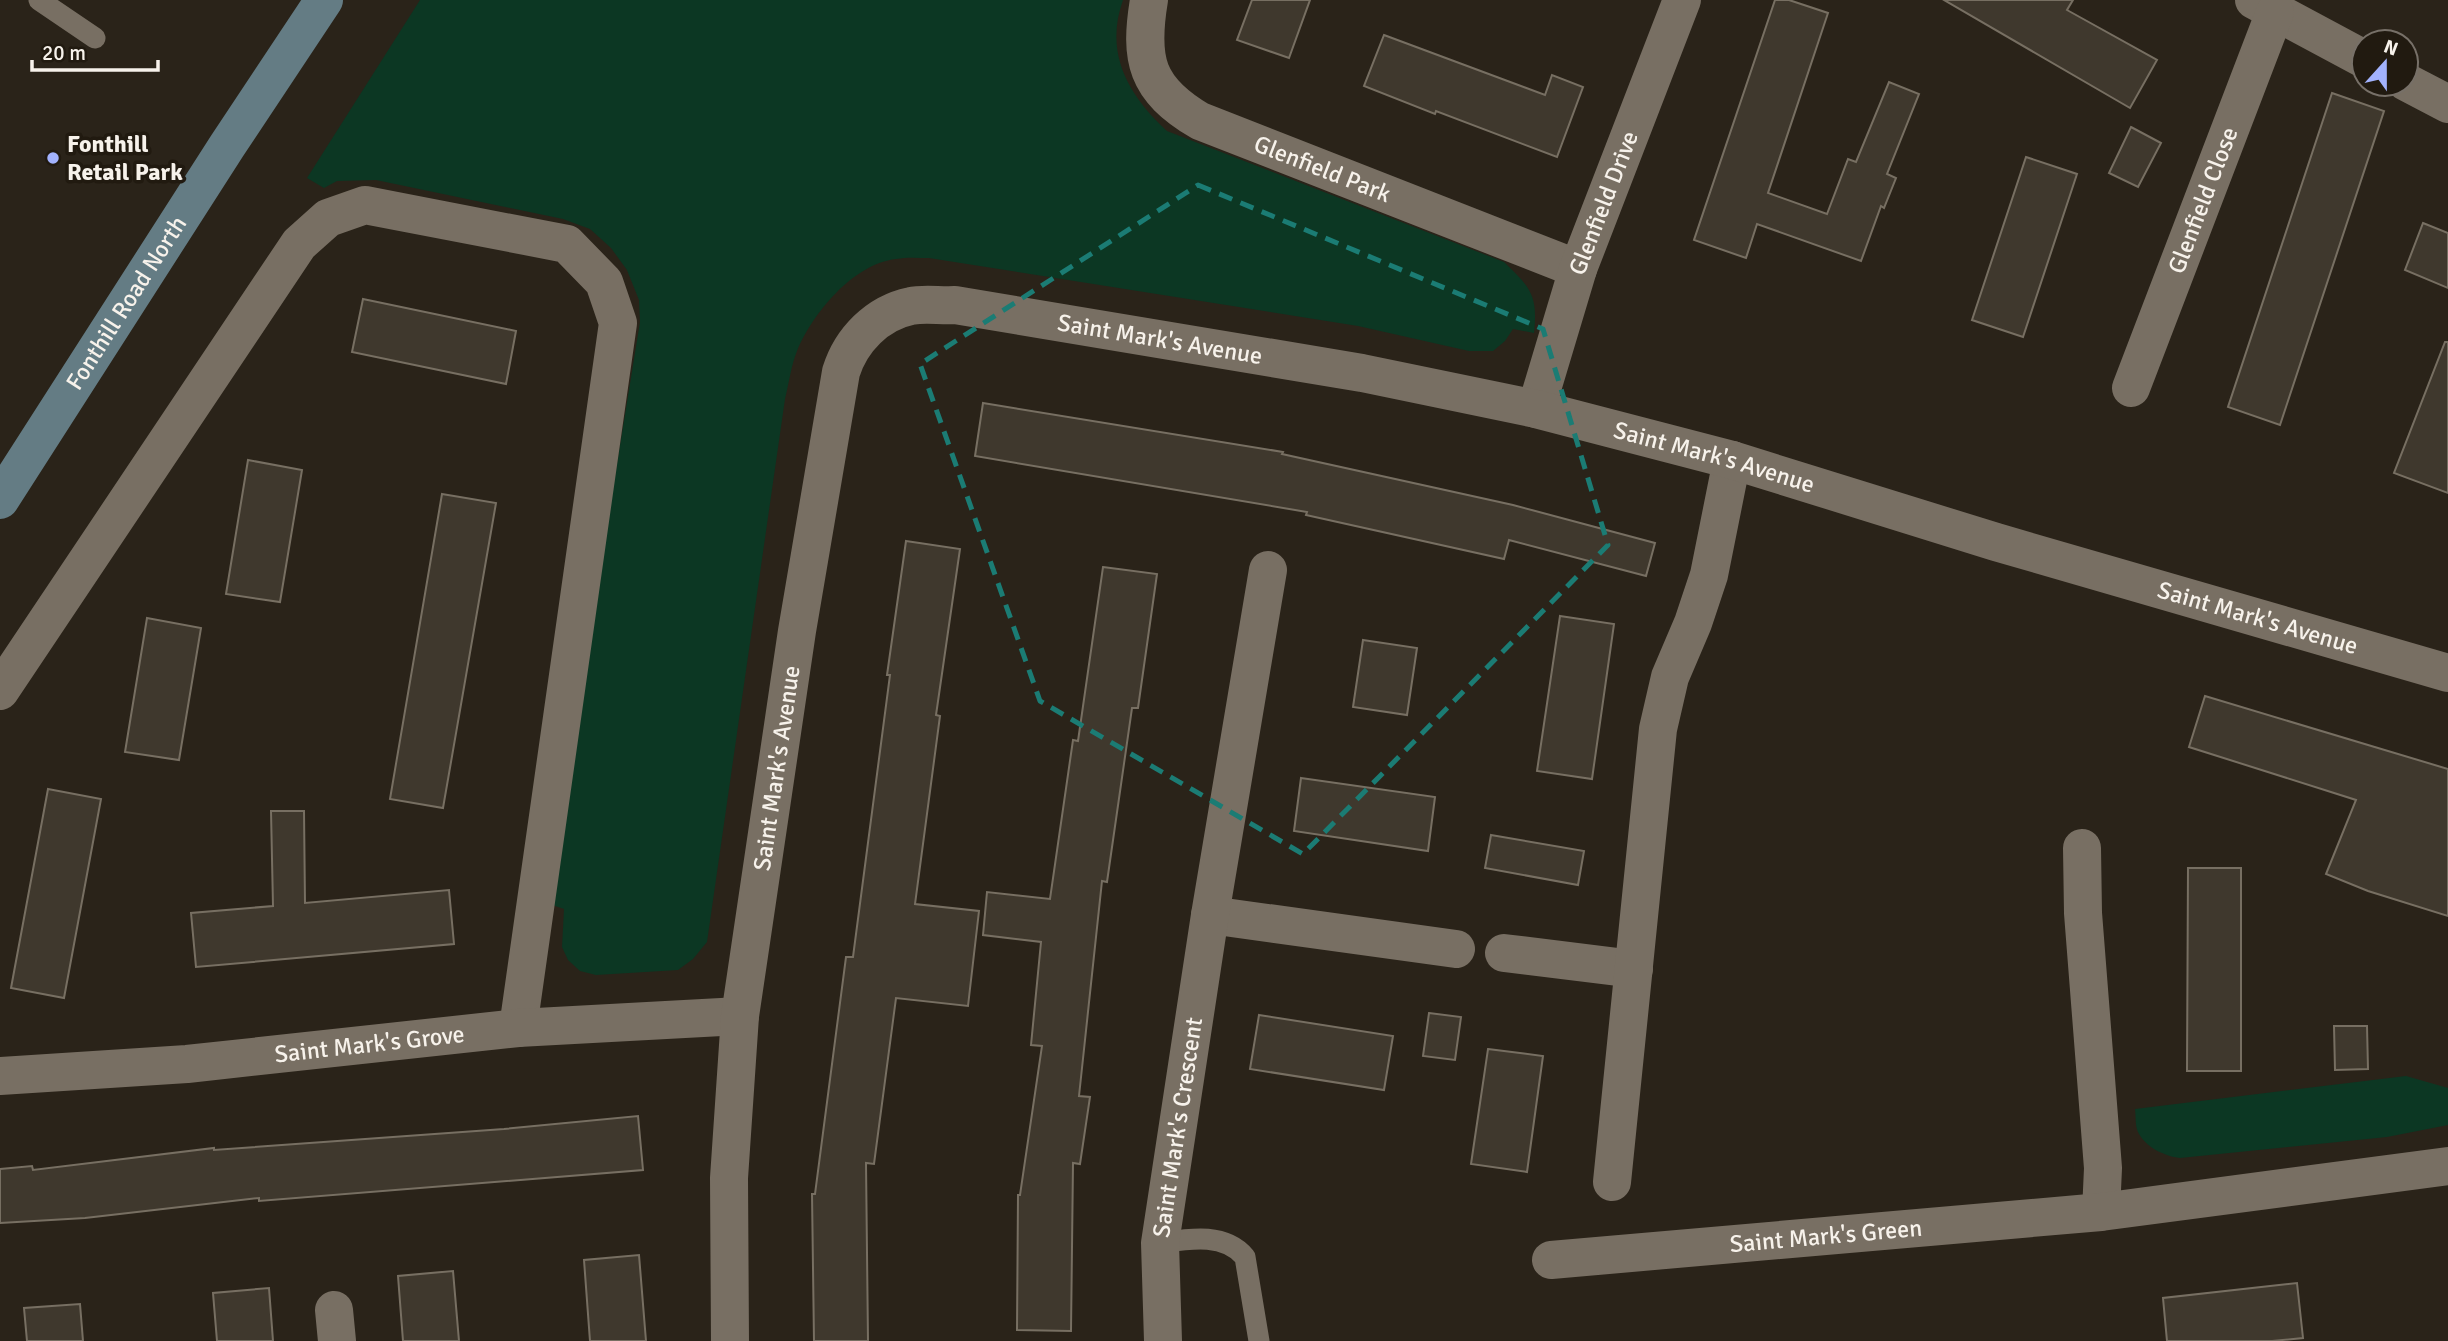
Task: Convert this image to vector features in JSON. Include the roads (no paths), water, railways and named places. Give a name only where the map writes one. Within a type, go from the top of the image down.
[{"type":"main road","name":"Fonthill Road North","points":[[0,500],[324,0]]},
{"type":"street","name":"Glenfield Park","points":[[1149,0],[1145,55],[1149,71],[1164,94],[1200,121],[1578,268]]},
{"type":"street","name":"Glenfield Drive","points":[[1536,409],[1578,268],[1682,0]]},
{"type":"street","name":"Glenfield Close","points":[[2131,388],[2264,6],[2350,52]]},
{"type":"street","points":[[2420,89],[2448,104]]},
{"type":"street","points":[[0,691],[299,244],[328,218],[365,205],[567,244],[604,282],[618,323],[518,1028]]},
{"type":"street","name":"Saint Mark's Avenue","points":[[730,1341],[729,1178],[740,1016],[797,631],[841,372],[846,355],[878,319],[911,306],[955,305],[1362,373],[1536,409],[1732,460],[1996,542],[2448,673]]},
{"type":"street","points":[[1612,1182],[1658,729],[1670,677],[1706,587],[1732,460]]},
{"type":"street","name":"Saint Mark's Crescent","points":[[1163,1341],[1160,1243],[1210,915],[1268,570]]},
{"type":"street","points":[[2082,848],[2083,912],[2103,1168],[2101,1212]]},
{"type":"street","points":[[1210,915],[1457,949]]},
{"type":"street","points":[[1504,953],[1634,969]]},
{"type":"street","name":"Saint Mark's Grove","points":[[0,1076],[187,1064],[518,1028],[740,1016]]},
{"type":"street","name":"Saint Mark's Green","points":[[1551,1260],[2101,1212],[2448,1166]]},
{"type":"lane","points":[[39,0],[95,38]]},
{"type":"lane","points":[[1160,1243],[1195,1239],[1224,1242],[1238,1248],[1245,1257],[1259,1341]]},
{"type":"place","name":"Fonthill Retail Park","points":[[53,158]]}]
